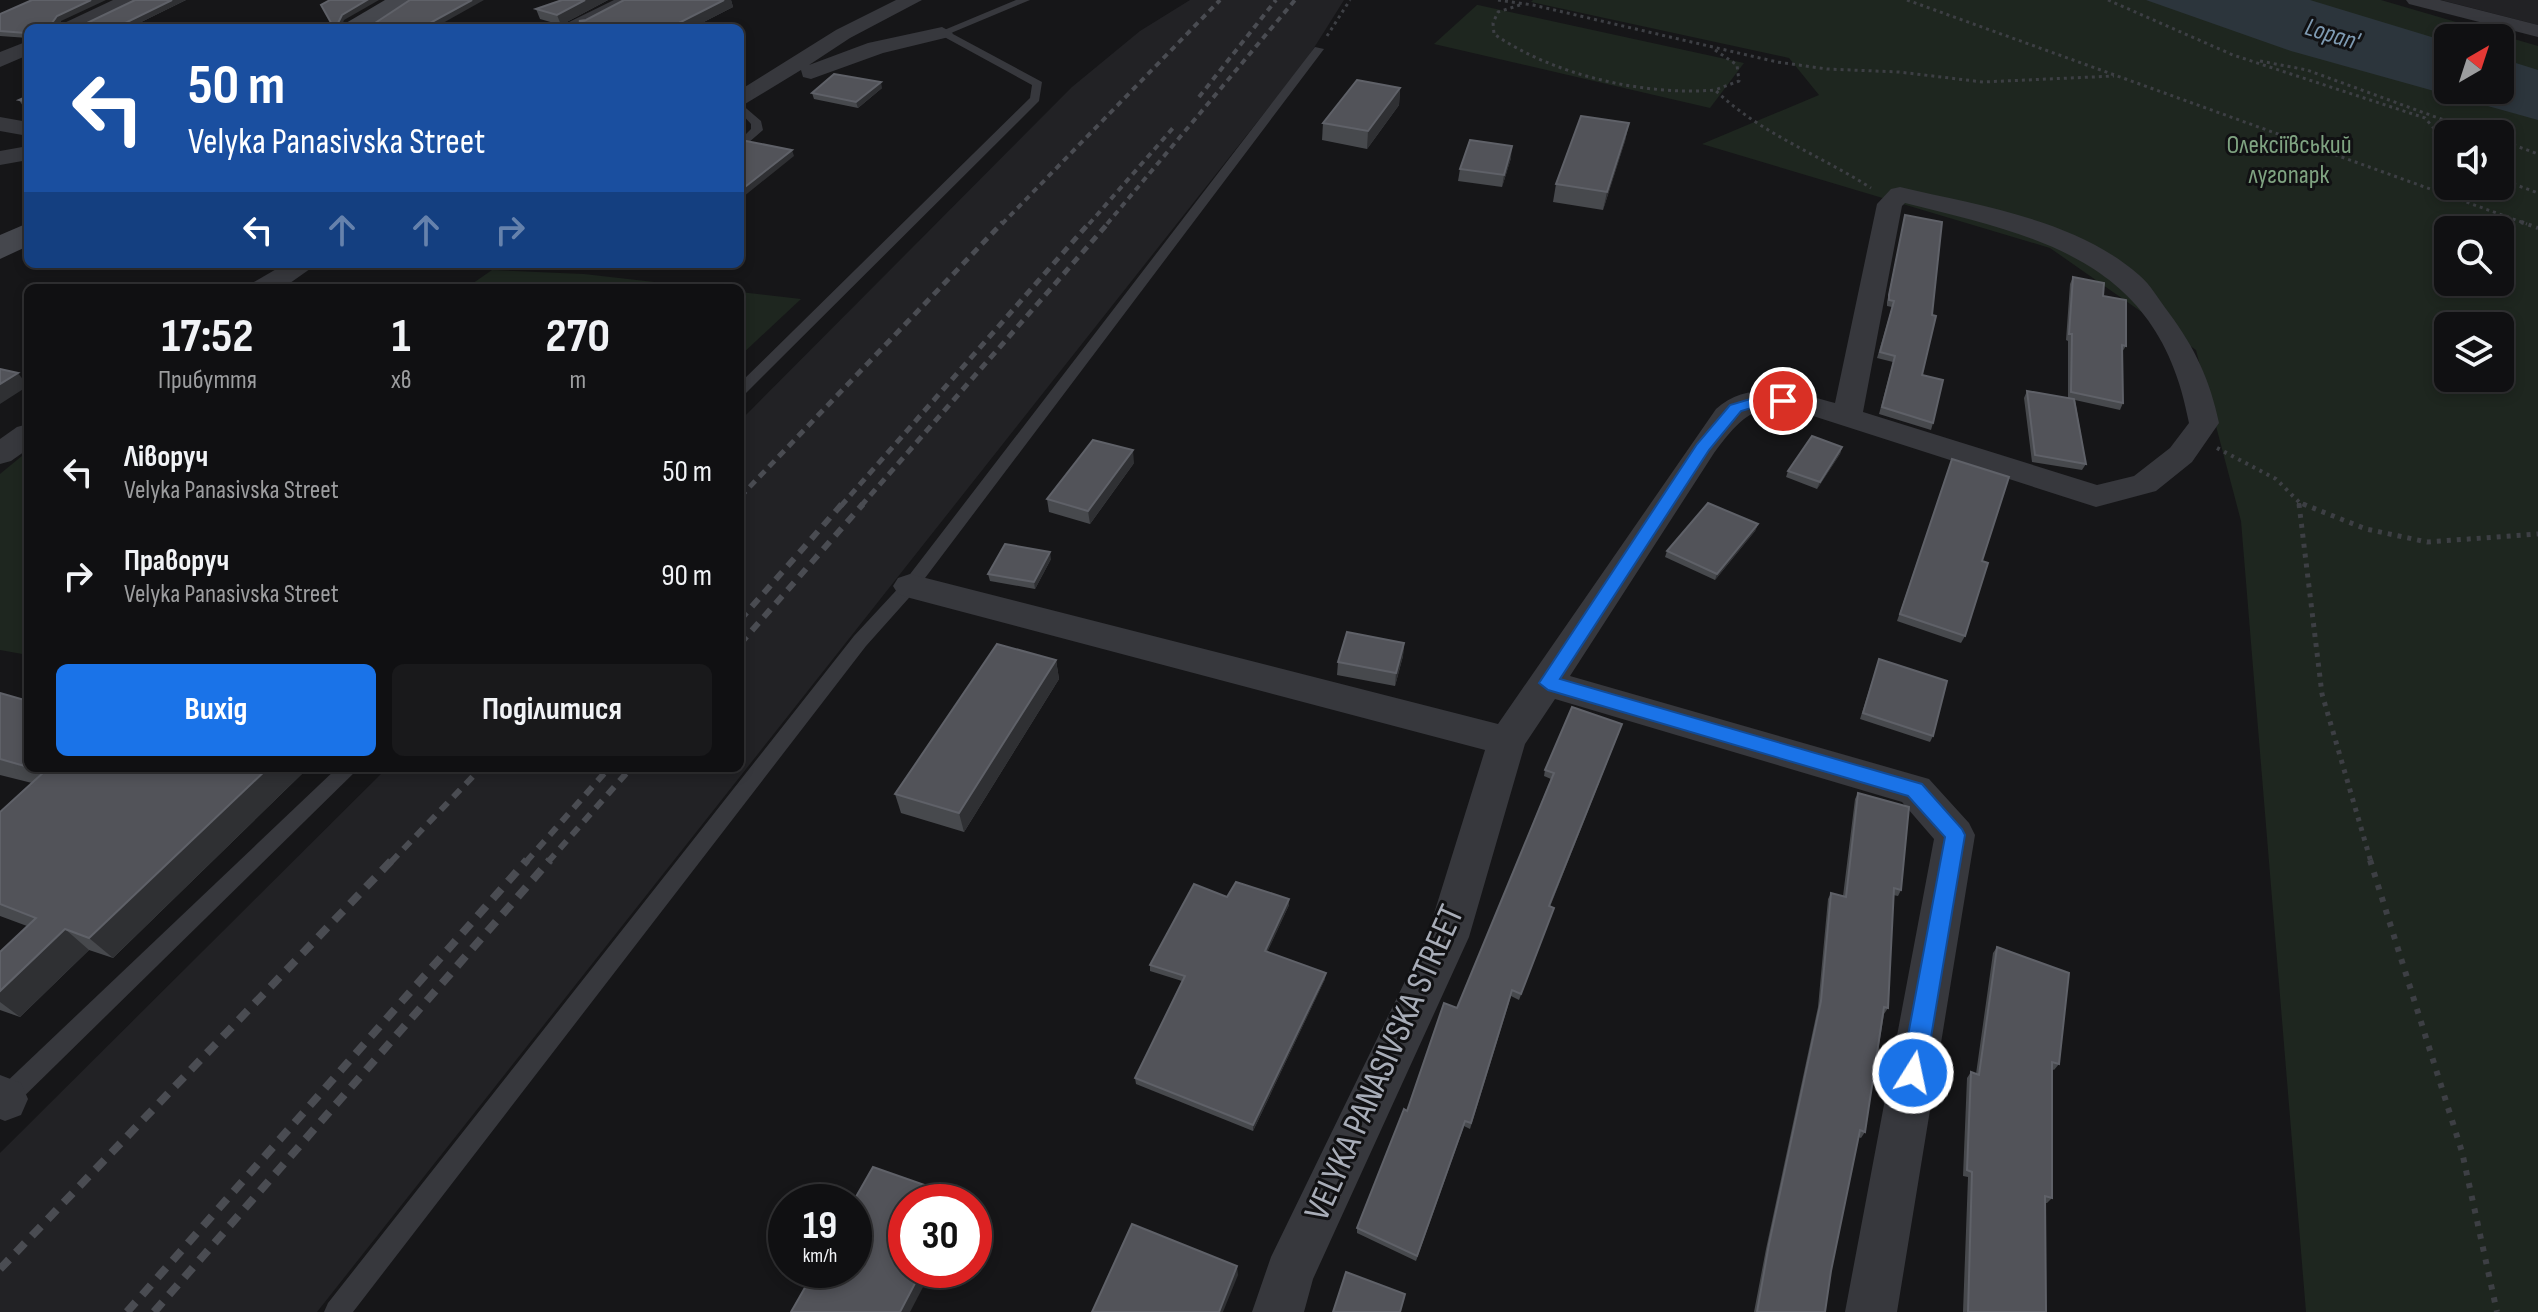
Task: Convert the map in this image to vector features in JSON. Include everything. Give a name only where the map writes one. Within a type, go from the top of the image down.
[{"type":"street","points":[[78,24],[129,0]]},
{"type":"street","points":[[362,24],[403,0]]},
{"type":"street","points":[[392,24],[432,0]]},
{"type":"street","points":[[580,24],[630,0]]},
{"type":"street","points":[[746,99],[843,34],[909,0]]},
{"type":"street","points":[[2416,0],[2538,31]]},
{"type":"street","points":[[746,99],[876,48],[942,33]]},
{"type":"street","points":[[0,60],[24,49]]},
{"type":"street","points":[[0,124],[24,128]]},
{"type":"street","points":[[0,158],[24,154]]},
{"type":"street","points":[[1847,417],[1890,204],[1900,194],[2040,230],[2082,250],[2130,281],[2183,351],[2196,377],[2204,423],[2195,436]]},
{"type":"street","points":[[0,249],[24,234]]},
{"type":"street","points":[[271,284],[297,268]]},
{"type":"street","name":"VELYKA PANASIVSKA STREET","points":[[1278,1312],[1289,1275],[1448,937],[1507,741],[1703,447],[1735,408],[1757,401],[1783,401],[1847,417],[2096,496],[2145,484],[2181,455],[2195,436]]},
{"type":"street","points":[[910,586],[1507,741]]},
{"type":"street","points":[[1548,683],[1915,790],[1955,835],[1871,1312]]},
{"type":"lane","points":[[942,33],[1025,0]]},
{"type":"lane","points":[[744,387],[1035,99],[1038,84],[942,33]]},
{"type":"lane","points":[[337,1312],[851,653],[910,586],[1319,49]]},
{"type":"lane","points":[[744,142],[757,130],[746,99]]},
{"type":"lane","points":[[2,1100],[345,772]]},
{"type":"path","points":[[1319,49],[1350,0]]},
{"type":"path","points":[[1498,0],[1777,62],[1827,69],[1899,72],[1983,82],[2119,76]]},
{"type":"path","points":[[1907,0],[2538,228]]},
{"type":"path","points":[[2108,0],[2233,55],[2425,118],[2434,129]]},
{"type":"path","points":[[1523,4],[1505,8],[1493,23],[1494,34],[1507,45],[1538,58],[1647,89],[1687,93],[1715,90],[1739,81],[1737,65],[1706,45]]},
{"type":"path","points":[[2233,55],[2307,70],[2443,120]]},
{"type":"path","points":[[1715,90],[1736,113],[1766,132],[1851,174],[1890,204]]},
{"type":"path","points":[[2395,108],[2429,115]]},
{"type":"path","points":[[2514,145],[2538,154]]},
{"type":"path","points":[[2514,184],[2538,193]]},
{"type":"path","points":[[2195,436],[2276,479],[2299,502],[2366,529],[2427,542],[2538,534]]},
{"type":"path","points":[[2299,502],[2322,694],[2376,880],[2462,1152],[2497,1312]]},
{"type":"shaded area","points":[[1190,0],[1344,0],[1307,59],[744,772],[744,417],[1072,87],[1140,31]]},
{"type":"shaded area","points":[[2441,0],[2538,0],[2538,25]]},
{"type":"shaded area","points":[[383,772],[744,772],[317,1312],[0,1312],[0,1153]]},
{"type":"green space","name":"Олексіївський лугопарк","points":[[2381,0],[2463,24],[2434,24],[2434,104],[2514,104],[2514,39],[2538,46],[2538,1312],[2306,1312],[2241,521],[2196,350],[2050,248],[1702,144],[1819,95],[1789,58],[1531,2]]},
{"type":"green space","points":[[1477,5],[1744,63],[1710,108],[1434,44]]},
{"type":"green space","points":[[492,270],[584,274],[672,284],[472,284]]},
{"type":"green space","points":[[744,292],[801,299],[744,352]]},
{"type":"green space","points":[[24,454],[24,654],[0,650],[0,474]]},
{"type":"water","name":"Lopan'","points":[[2146,0],[2310,0],[2434,38],[2434,91],[2291,51]]},
{"type":"water","points":[[2514,62],[2538,70],[2538,120],[2481,104],[2514,104]]},
{"type":"building","points":[[32,0],[91,0],[57,16],[54,24],[24,24],[24,33],[0,31],[0,14]]},
{"type":"building","points":[[135,0],[172,0],[123,24],[85,24]]},
{"type":"building","points":[[330,0],[367,0],[342,15],[338,24],[332,24],[321,5]]},
{"type":"building","points":[[410,0],[472,0],[428,24],[374,24]]},
{"type":"building","points":[[562,0],[585,0],[557,15],[536,9]]},
{"type":"building","points":[[624,0],[724,0],[677,24],[590,24],[579,21]]},
{"type":"building","points":[[834,74],[881,82],[856,102],[812,93]]},
{"type":"building","points":[[1357,80],[1400,88],[1368,131],[1323,123]]},
{"type":"building","points":[[1581,116],[1629,123],[1607,192],[1556,184]]},
{"type":"building","points":[[1470,140],[1512,146],[1504,175],[1460,169]]},
{"type":"building","points":[[746,141],[792,150],[744,188]]},
{"type":"building","points":[[1905,215],[1942,222],[1932,315],[1936,316],[1922,375],[1943,380],[1933,423],[1882,407],[1895,356],[1880,352],[1894,301],[1889,300],[1889,295]]},
{"type":"building","points":[[2073,277],[2104,283],[2103,296],[2126,300],[2126,346],[2122,345],[2123,403],[2071,392],[2072,334],[2069,334]]},
{"type":"building","points":[[0,369],[18,373],[0,384]]},
{"type":"building","points":[[2027,391],[2074,399],[2086,464],[2035,455]]},
{"type":"building","points":[[1812,436],[1842,447],[1820,482],[1788,471]]},
{"type":"building","points":[[1093,440],[1133,450],[1088,511],[1047,499]]},
{"type":"building","points":[[1952,459],[2009,477],[1982,561],[1988,563],[1965,636],[1900,614]]},
{"type":"building","points":[[1708,503],[1758,524],[1717,574],[1667,551]]},
{"type":"building","points":[[1005,544],[1050,552],[1034,582],[988,574]]},
{"type":"building","points":[[1347,632],[1404,643],[1396,673],[1338,662]]},
{"type":"building","points":[[997,644],[1056,660],[959,813],[895,794]]},
{"type":"building","points":[[1879,659],[1947,681],[1933,736],[1863,713]]},
{"type":"building","points":[[0,693],[24,700],[24,766],[0,759]]},
{"type":"building","points":[[1572,707],[1622,724],[1549,906],[1554,908],[1521,994],[1512,990],[1471,1123],[1465,1121],[1417,1256],[1357,1228],[1404,1109],[1407,1111],[1444,1003],[1457,1008],[1514,870],[1554,773],[1545,770]]},
{"type":"building","points":[[44,772],[264,772],[89,938],[65,929],[0,991],[0,952],[36,918],[0,904],[0,812]]},
{"type":"building","points":[[1858,793],[1909,807],[1901,890],[1894,888],[1888,1008],[1884,1007],[1865,1132],[1860,1130],[1825,1312],[1757,1312],[1821,1001],[1831,893],[1846,897]]},
{"type":"building","points":[[1236,882],[1289,899],[1265,951],[1326,973],[1253,1125],[1135,1078],[1185,976],[1150,965],[1194,884],[1227,897]]},
{"type":"building","points":[[1997,947],[2069,973],[2059,1064],[2052,1062],[2052,1198],[2045,1196],[2046,1312],[1968,1312],[1972,1172],[1967,1170],[1971,1072],[1979,1075]]},
{"type":"building","points":[[873,1167],[922,1184],[888,1184],[888,1288],[913,1288],[900,1312],[791,1312],[805,1288],[872,1288],[872,1184],[863,1184]]},
{"type":"building","points":[[1132,1224],[1237,1266],[1219,1312],[1092,1312]]},
{"type":"building","points":[[1346,1272],[1405,1294],[1400,1312],[1333,1312]]},
{"type":"railway","points":[[1002,224],[1220,0]]},
{"type":"railway","points":[[1199,97],[1276,0]]},
{"type":"railway","points":[[1107,224],[1295,0]]},
{"type":"railway","points":[[1089,224],[1173,128]]},
{"type":"railway","points":[[744,493],[1003,222]]},
{"type":"railway","points":[[841,506],[1090,222]]},
{"type":"railway","points":[[861,506],[1109,222]]},
{"type":"railway","points":[[744,615],[842,504]]},
{"type":"railway","points":[[744,639],[863,504]]},
{"type":"railway","points":[[391,862],[477,772]]},
{"type":"railway","points":[[526,862],[605,772]]},
{"type":"railway","points":[[548,862],[627,772]]},
{"type":"railway","points":[[0,1269],[392,860]]},
{"type":"railway","points":[[127,1312],[527,860]]},
{"type":"railway","points":[[154,1312],[550,860]]},
{"type":"route","points":[[1783,401],[1757,401],[1735,408],[1703,447],[1548,683],[1915,790],[1955,835],[1913,1073]]}]
